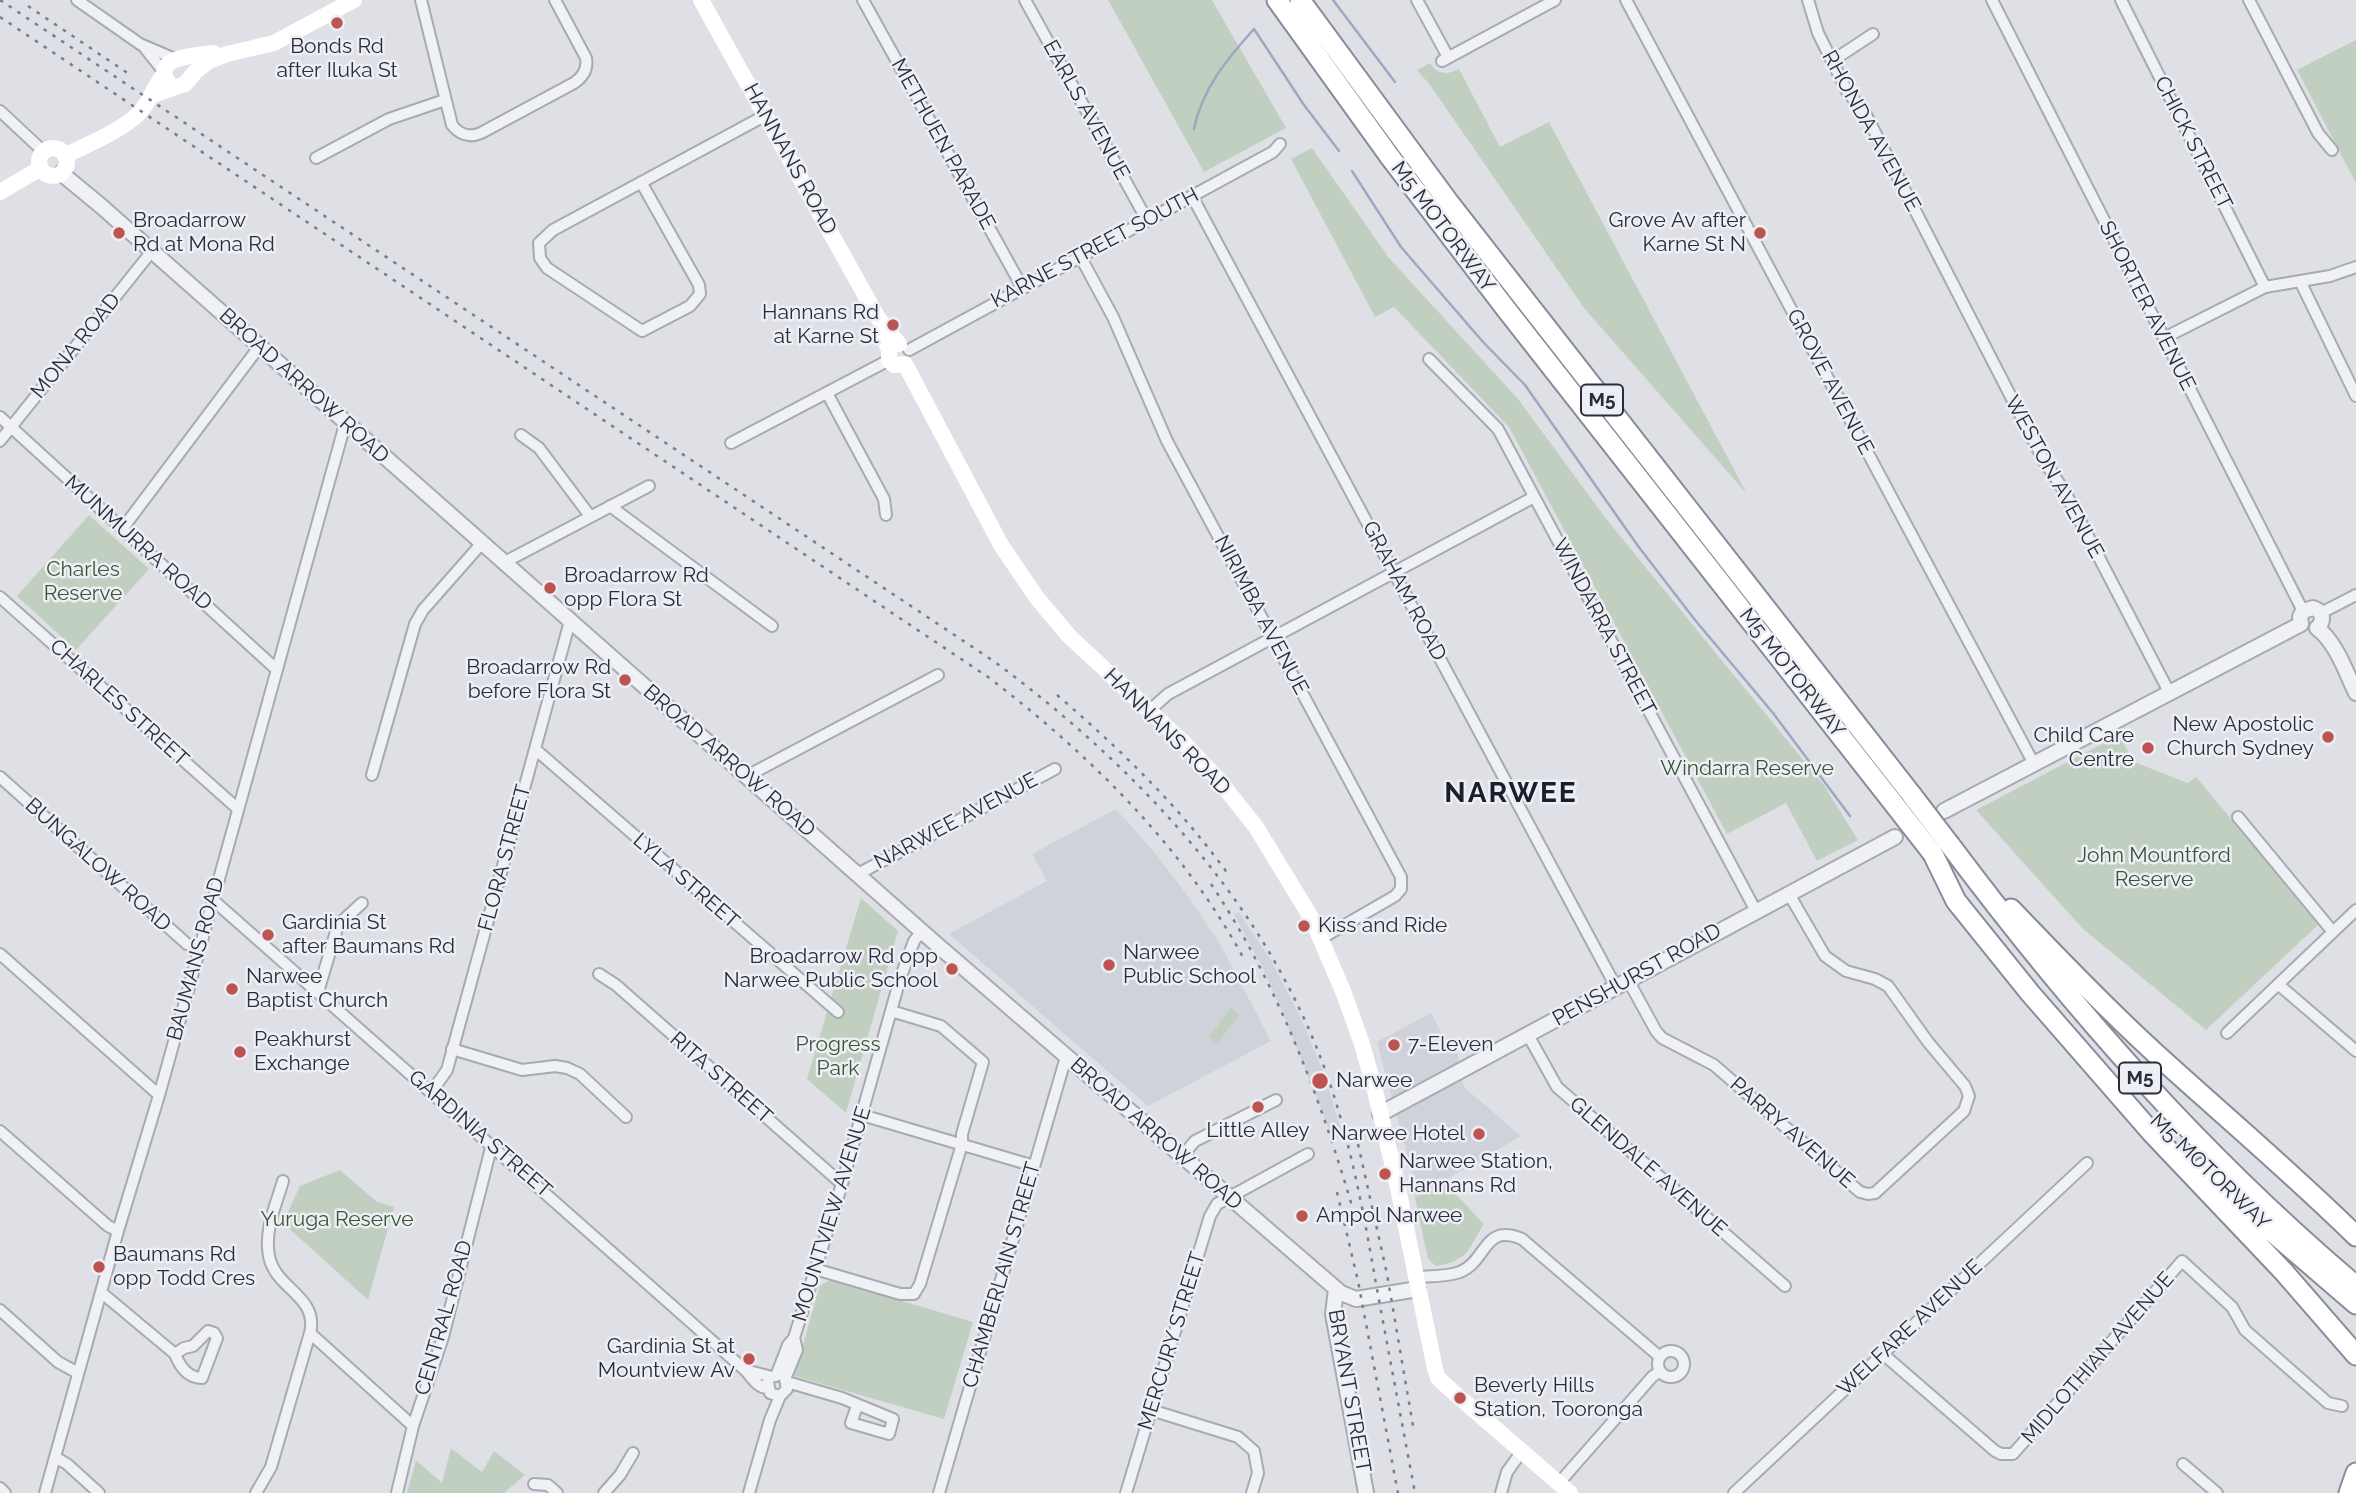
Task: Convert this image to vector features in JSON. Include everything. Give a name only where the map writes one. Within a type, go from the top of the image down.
[{"type":"highway","name":"M5 MOTORWAY","points":[[1277,0],[1398,168],[1491,290],[1902,799]]},
{"type":"highway","name":"M5 MOTORWAY","points":[[1300,0],[1463,221],[1941,850],[2063,1015],[2132,1095],[2256,1218],[2356,1304]]},
{"type":"highway","name":"M5 MOTORWAY","points":[[1941,850],[2154,1094],[2283,1222],[2356,1286]]},
{"type":"highway","points":[[1941,850],[2125,1024],[2356,1230]]},
{"type":"highway","name":"M5","points":[[1941,850],[1956,901],[2030,993],[2152,1133],[2233,1216],[2353,1350]]},
{"type":"highway","points":[[2313,1193],[2356,1236]]},
{"type":"highway","points":[[2349,1493],[2356,1473]]},
{"type":"main road","points":[[168,77],[184,85],[204,64],[227,54],[274,43],[354,0]]},
{"type":"main road","name":"HANNANS ROAD","points":[[701,0],[898,353],[1001,545],[1037,598],[1069,636],[1200,760],[1250,819],[1291,880],[1322,938],[1362,1044],[1438,1378],[1522,1451]]},
{"type":"main road","points":[[65,156],[128,122],[168,77],[167,65],[176,59],[212,53],[227,54]]},
{"type":"main road","points":[[176,59],[190,66],[191,78]]},
{"type":"main road","points":[[0,192],[55,149],[65,156],[66,166],[61,173],[50,176],[42,160]]},
{"type":"main road","points":[[1522,1451],[1565,1488]]},
{"type":"street","points":[[77,0],[140,44],[176,59]]},
{"type":"street","points":[[421,0],[452,125],[460,133],[471,136],[579,79],[586,70],[586,58],[555,0]]},
{"type":"street","name":"METHUEN PARADE","points":[[863,0],[1022,287]]},
{"type":"street","name":"EARLS AVENUE","points":[[1025,0],[1147,220]]},
{"type":"street","points":[[1417,0],[1445,59],[1555,0]]},
{"type":"street","name":"GROVE AVENUE","points":[[1626,0],[2034,764]]},
{"type":"street","name":"RHONDA AVENUE","points":[[1808,0],[1818,33],[1847,91],[1865,113],[1940,261]]},
{"type":"street","name":"SHORTER AVENUE","points":[[1992,0],[2302,617]]},
{"type":"street","points":[[2249,0],[2318,133],[2332,150]]},
{"type":"street","name":"CHICK STREET","points":[[2123,1],[2265,287]]},
{"type":"street","points":[[1832,61],[1873,34]]},
{"type":"street","points":[[140,44],[168,77]]},
{"type":"street","points":[[316,158],[389,119],[445,100]]},
{"type":"street","points":[[0,111],[42,160]]},
{"type":"street","points":[[641,182],[699,285],[700,294],[690,306],[642,331],[542,264],[538,253],[539,243],[547,234],[641,182],[765,116]]},
{"type":"street","name":"KARNE STREET SOUTH","points":[[731,443],[1273,152],[1280,144]]},
{"type":"street","name":"BROAD ARROW ROAD","points":[[61,173],[922,931],[1336,1289],[1356,1299],[1417,1283]]},
{"type":"street","name":"GRAHAM ROAD","points":[[1192,196],[1394,572],[1622,984]]},
{"type":"street","name":"MONA ROAD","points":[[0,442],[152,251]]},
{"type":"street","name":"NIRIMBA AVENUE","points":[[1080,256],[1113,317],[1167,441],[1401,877],[1401,889],[1395,896],[1322,938]]},
{"type":"street","name":"WESTON AVENUE","points":[[1940,261],[2169,692]]},
{"type":"street","points":[[2164,338],[2265,287],[2339,274],[2356,267]]},
{"type":"street","points":[[2300,281],[2356,396]]},
{"type":"street","points":[[123,528],[259,347]]},
{"type":"street","name":"WINDARRA STREET","points":[[1429,359],[1498,429],[1756,911]]},
{"type":"street","points":[[827,393],[884,499],[886,515]]},
{"type":"street","name":"MUNMURRA ROAD","points":[[0,417],[276,669]]},
{"type":"street","name":"BAUMANS ROAD","points":[[45,1493],[159,1095],[345,424]]},
{"type":"street","points":[[521,435],[539,448],[590,516]]},
{"type":"street","points":[[503,563],[649,486]]},
{"type":"street","points":[[1150,711],[1168,694],[1534,497]]},
{"type":"street","points":[[610,506],[772,626]]},
{"type":"street","points":[[372,775],[415,624],[423,611],[482,543]]},
{"type":"street","points":[[2321,613],[2356,595]]},
{"type":"street","name":"CHARLES STREET","points":[[0,597],[238,809]]},
{"type":"street","points":[[1944,811],[2169,692],[2302,617],[2313,608],[2321,613]]},
{"type":"street","points":[[2302,617],[2309,630],[2317,628],[2322,621],[2321,613]]},
{"type":"street","name":"FLORA STREET","points":[[432,1091],[447,1070],[570,621]]},
{"type":"street","points":[[2317,628],[2334,650],[2356,693]]},
{"type":"street","points":[[747,776],[939,676]]},
{"type":"street","name":"LYLA STREET","points":[[535,749],[838,1012]]},
{"type":"street","name":"NARWEE AVENUE","points":[[858,874],[1055,769]]},
{"type":"street","name":"BUNGALOW ROAD","points":[[0,777],[187,944],[200,948]]},
{"type":"street","points":[[2238,817],[2333,932]]},
{"type":"street","name":"PENSHURST ROAD","points":[[1380,1114],[1895,837]]},
{"type":"street","name":"PARRY AVENUE","points":[[1622,984],[1662,1038],[1714,1065],[1860,1192],[1875,1193],[1964,1111],[1969,1096],[1965,1086],[1928,1042],[1888,986],[1875,979],[1846,971],[1825,956],[1789,894]]},
{"type":"street","name":"GARDINIA STREET","points":[[212,900],[432,1091],[745,1370],[777,1384],[842,1398],[857,1406]]},
{"type":"street","points":[[318,992],[338,925],[362,903]]},
{"type":"street","points":[[2227,1033],[2356,910]]},
{"type":"street","name":"MOUNTVIEW AVENUE","points":[[749,1493],[770,1420],[777,1384],[797,1350],[794,1338],[842,1184],[891,1011],[914,941],[922,931]]},
{"type":"street","points":[[0,954],[159,1095]]},
{"type":"street","name":"RITA STREET","points":[[599,974],[616,985],[842,1184]]},
{"type":"street","points":[[2279,985],[2356,1051]]},
{"type":"street","points":[[815,1269],[900,1294],[914,1294],[920,1284],[962,1144],[962,1134],[983,1062],[941,1026],[891,1011]]},
{"type":"street","name":"GLENDALE AVENUE","points":[[1528,1035],[1557,1087],[1784,1286]]},
{"type":"street","points":[[452,1049],[522,1070],[555,1066],[567,1068],[580,1074],[626,1117]]},
{"type":"street","name":"CHAMBERLAIN STREET","points":[[939,1493],[1066,1057]]},
{"type":"street","points":[[1182,1156],[1195,1141],[1276,1100]]},
{"type":"street","points":[[862,1115],[1034,1167]]},
{"type":"street","points":[[0,1131],[108,1226],[118,1231]]},
{"type":"street","name":"CENTRAL ROAD","points":[[397,1493],[413,1426],[443,1337],[492,1144]]},
{"type":"street","points":[[1229,1197],[1308,1154]]},
{"type":"street","name":"WELFARE AVENUE","points":[[1734,1493],[2087,1163]]},
{"type":"street","points":[[256,1493],[271,1467],[313,1322],[312,1313],[293,1289],[278,1277],[269,1259],[267,1237],[283,1181]]},
{"type":"street","name":"MERCURY STREET","points":[[1126,1493],[1210,1216],[1217,1204],[1229,1197]]},
{"type":"street","points":[[1417,1283],[1459,1272],[1466,1268],[1492,1239],[1509,1234],[1522,1239],[1660,1357]]},
{"type":"street","name":"MIDLOTHIAN AVENUE","points":[[1883,1354],[1995,1451],[2013,1454],[2182,1261],[2232,1307],[2245,1330],[2328,1403],[2342,1406]]},
{"type":"street","name":"BRYANT STREET","points":[[1336,1289],[1333,1314],[1366,1493]]},
{"type":"street","points":[[102,1293],[176,1354],[178,1363],[194,1378],[202,1378],[217,1338],[214,1333],[208,1331],[193,1346],[176,1354]]},
{"type":"street","points":[[0,1310],[58,1362],[78,1373]]},
{"type":"street","points":[[310,1334],[413,1426]]},
{"type":"street","points":[[1674,1351],[1684,1362],[1682,1369],[1674,1376],[1666,1376],[1660,1371],[1660,1357],[1666,1352],[1674,1351]]},
{"type":"street","points":[[1565,1488],[1652,1377],[1660,1371]]},
{"type":"street","points":[[1151,1410],[1238,1437],[1254,1451],[1258,1473],[1252,1493]]},
{"type":"street","points":[[1501,1493],[1507,1472],[1522,1451]]},
{"type":"street","points":[[604,1493],[620,1475],[633,1453]]},
{"type":"street","points":[[55,1457],[99,1493]]},
{"type":"street","points":[[2183,1464],[2217,1493]]},
{"type":"street","points":[[534,1484],[548,1485],[557,1493]]},
{"type":"street","points":[[0,1488],[5,1493]]},
{"type":"shaded area","name":"Narwee Public School","points":[[1116,809],[1155,853],[1190,899],[1220,944],[1271,1041],[1148,1106],[949,934],[1047,881],[1032,854]]},
{"type":"shaded area","points":[[1239,912],[1270,959],[1300,1016],[1323,1071],[1343,1136],[1333,1139],[1281,1009],[1261,964],[1234,915]]},
{"type":"shaded area","points":[[1431,1013],[1446,1041],[1450,1040],[1458,1056],[1464,1087],[1521,1136],[1415,1198],[1412,1173],[1377,1042]]},
{"type":"green space","points":[[1108,0],[1212,0],[1286,128],[1204,172]]},
{"type":"green space","points":[[2356,40],[2356,183],[2297,70]]},
{"type":"green space","points":[[1430,63],[1443,73],[1459,69],[1500,147],[1549,122],[1747,494],[1584,308],[1417,70]]},
{"type":"green space","name":"Windarra Reserve","points":[[1312,148],[1389,258],[1518,399],[1607,520],[1823,784],[1858,840],[1817,861],[1786,803],[1727,834],[1509,427],[1394,307],[1375,317],[1291,159]]},
{"type":"green space","name":"Charles Reserve","points":[[89,515],[149,569],[76,650],[17,596]]},
{"type":"green space","name":"John Mountford Reserve","points":[[2119,735],[2134,762],[2188,783],[2196,777],[2319,924],[2206,1030],[2083,929],[1976,810]]},
{"type":"green space","name":"Progress Park","points":[[861,898],[898,931],[846,1113],[807,1079]]},
{"type":"green space","points":[[1231,1008],[1239,1015],[1217,1044],[1209,1037]]},
{"type":"green space","name":"Yuruga Reserve","points":[[340,1170],[377,1202],[394,1207],[368,1300],[283,1223],[300,1186]]},
{"type":"green space","points":[[1444,1182],[1484,1224],[1461,1257],[1436,1266],[1428,1259],[1415,1198]]},
{"type":"green space","points":[[831,1280],[973,1322],[944,1419],[794,1376],[820,1285]]},
{"type":"green space","points":[[451,1448],[482,1472],[494,1451],[525,1475],[504,1493],[407,1493],[416,1460],[442,1483]]},
{"type":"waterway","points":[[1333,0],[1395,82]]},
{"type":"waterway","points":[[1194,129],[1209,88],[1225,63],[1254,29],[1304,105],[1339,151]]},
{"type":"waterway","points":[[1352,171],[1401,247],[1483,342],[1525,385],[1638,546],[1695,620],[1773,713],[1850,816]]},
{"type":"railway","points":[[0,0],[995,662],[1050,705],[1152,800],[1198,852],[1240,907],[1277,966],[1308,1028],[1333,1093],[1363,1212],[1415,1493]]},
{"type":"railway","points":[[28,6],[129,74]]},
{"type":"railway","points":[[0,17],[988,677],[1062,738],[1131,804],[1192,878],[1244,959]]},
{"type":"railway","points":[[1057,695],[1148,780],[1190,825],[1228,874]]},
{"type":"railway","points":[[1211,884],[1256,959],[1294,1039],[1352,1206]]},
{"type":"railway","points":[[1358,1144],[1387,1274],[1413,1426]]},
{"type":"railway","points":[[1337,1192],[1358,1281],[1398,1493]]},
{"type":"place","name":"Bonds Rd after Iluka St","points":[[337,23]]},
{"type":"place","name":"Broadarrow Rd at Mona Rd","points":[[119,233]]},
{"type":"place","name":"Grove Av after Karne St N","points":[[1760,233]]},
{"type":"place","name":"Hannans Rd at Karne St","points":[[893,325]]},
{"type":"place","name":"Broadarrow Rd opp Flora St","points":[[550,588]]},
{"type":"place","name":"Broadarrow Rd before Flora St","points":[[625,680]]},
{"type":"place","name":"New Apostolic Church Sydney","points":[[2328,737]]},
{"type":"place","name":"Child Care Centre","points":[[2148,748]]},
{"type":"place","name":"Kiss and Ride","points":[[1304,926]]},
{"type":"place","name":"Gardinia St after Baumans Rd","points":[[268,935]]},
{"type":"place","name":"Narwee Public School","points":[[1109,965]]},
{"type":"place","name":"Broadarrow Rd opp Narwee Public School","points":[[952,969]]},
{"type":"place","name":"Narwee Baptist Church","points":[[232,989]]},
{"type":"place","name":"7-Eleven","points":[[1394,1045]]},
{"type":"place","name":"Peakhurst Exchange","points":[[240,1052]]},
{"type":"place","name":"Narwee","points":[[1320,1081]]},
{"type":"place","name":"Little Alley","points":[[1258,1107]]},
{"type":"place","name":"Narwee Hotel","points":[[1479,1134]]},
{"type":"place","name":"Narwee Station, Hannans Rd","points":[[1385,1174]]},
{"type":"place","name":"Ampol Narwee","points":[[1302,1216]]},
{"type":"place","name":"Baumans Rd opp Todd Cres","points":[[99,1267]]},
{"type":"place","name":"Gardinia St at Mountview Av","points":[[749,1359]]},
{"type":"place","name":"Beverly Hills Station, Tooronga","points":[[1460,1398]]},
{"type":"district","name":"NARWEE","points":[[1511,794]]}]
